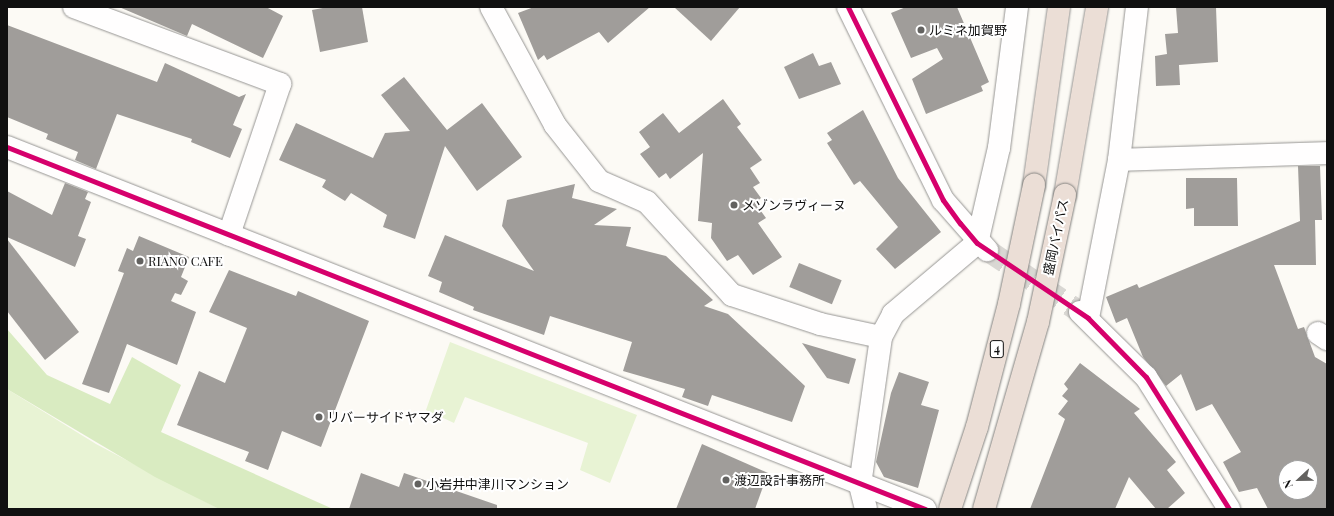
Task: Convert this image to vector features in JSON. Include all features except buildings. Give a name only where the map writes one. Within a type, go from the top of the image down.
[{"type":"highway","name":"4","points":[[950,509],[977,427],[1009,304],[1034,186],[1059,7]]},
{"type":"highway","name":"盛岡バイパス","points":[[984,509],[1038,322],[1065,195],[1097,7]]},
{"type":"street","points":[[74,7],[280,84],[229,235]]},
{"type":"street","points":[[491,7],[554,125],[599,181],[647,202],[732,295],[820,324],[881,337]]},
{"type":"street","points":[[848,7],[943,200],[982,247]]},
{"type":"street","points":[[866,509],[860,485],[881,337],[893,314],[982,247],[999,148],[1017,7]]},
{"type":"street","points":[[1137,7],[1119,160],[1084,315],[1146,377],[1229,509]]},
{"type":"street","points":[[7,147],[860,485],[920,507]]},
{"type":"street","points":[[1119,160],[1327,153]]},
{"type":"green space","points":[[7,329],[47,375],[110,404],[132,357],[181,385],[161,432],[333,509],[219,509],[155,477],[7,389]]},
{"type":"green space","points":[[450,342],[637,415],[610,483],[580,470],[588,443],[465,397],[454,423],[426,410]]},
{"type":"green space","points":[[7,389],[96,444],[219,509],[7,509]]},
{"type":"tunnel","points":[[987,250],[1080,312]]},
{"type":"cycle path","points":[[848,7],[943,200],[960,223],[977,243],[1088,318],[1146,377],[1229,509]]},
{"type":"cycle path","points":[[7,147],[925,509]]},
{"type":"place","name":"ルミネ加賀野","points":[[921,30]]},
{"type":"place","name":"メゾンラヴィーヌ","points":[[734,205]]},
{"type":"place","name":"RIANO CAFE","points":[[140,261]]},
{"type":"place","name":"リバーサイドヤマダ","points":[[319,417]]},
{"type":"place","name":"渡辺設計事務所","points":[[726,480]]},
{"type":"place","name":"小岩井中津川マンション","points":[[418,484]]}]
